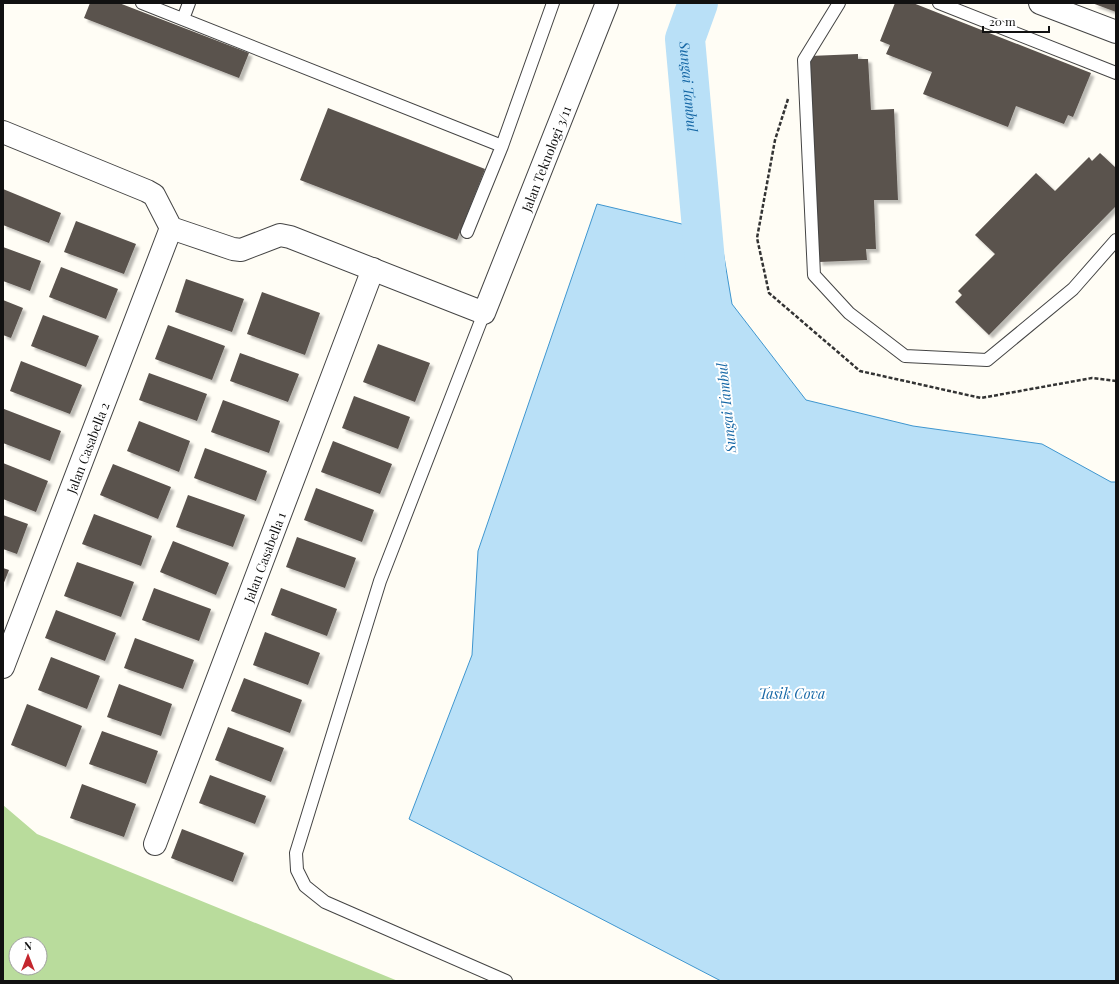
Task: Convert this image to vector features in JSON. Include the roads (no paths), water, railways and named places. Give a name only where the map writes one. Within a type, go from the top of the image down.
[{"type":"street","name":"Jalan Teknologi 3/11","points":[[484,314],[607,3]]},
{"type":"street","points":[[1040,3],[1116,32]]},
{"type":"street","points":[[3,132],[147,190],[154,195],[170,228],[233,249],[241,250],[280,235],[290,237],[484,314]]},
{"type":"street","name":"Jalan Casabella 2","points":[[3,667],[170,228]]},
{"type":"street","name":"Jalan Casabella 1","points":[[155,844],[373,269]]},
{"type":"lane","points":[[142,3],[502,146]]},
{"type":"lane","points":[[183,19],[189,3]]},
{"type":"lane","points":[[467,232],[502,146],[553,3]]},
{"type":"lane","points":[[839,3],[804,60],[814,275],[849,313],[905,356],[987,360],[1073,288],[1116,240]]},
{"type":"lane","points":[[939,3],[1116,73]]},
{"type":"lane","points":[[484,314],[380,581],[296,853],[297,870],[305,886],[326,902],[506,981]]},
{"type":"water","name":"Tasik Cova","points":[[597,204],[720,233],[732,304],[806,400],[913,426],[1042,444],[1111,482],[1116,482],[1116,981],[721,981],[409,819],[472,655],[478,551]]},
{"type":"waterway","name":"Sungai Tambul","points":[[698,3],[685,39],[707,284]]}]
